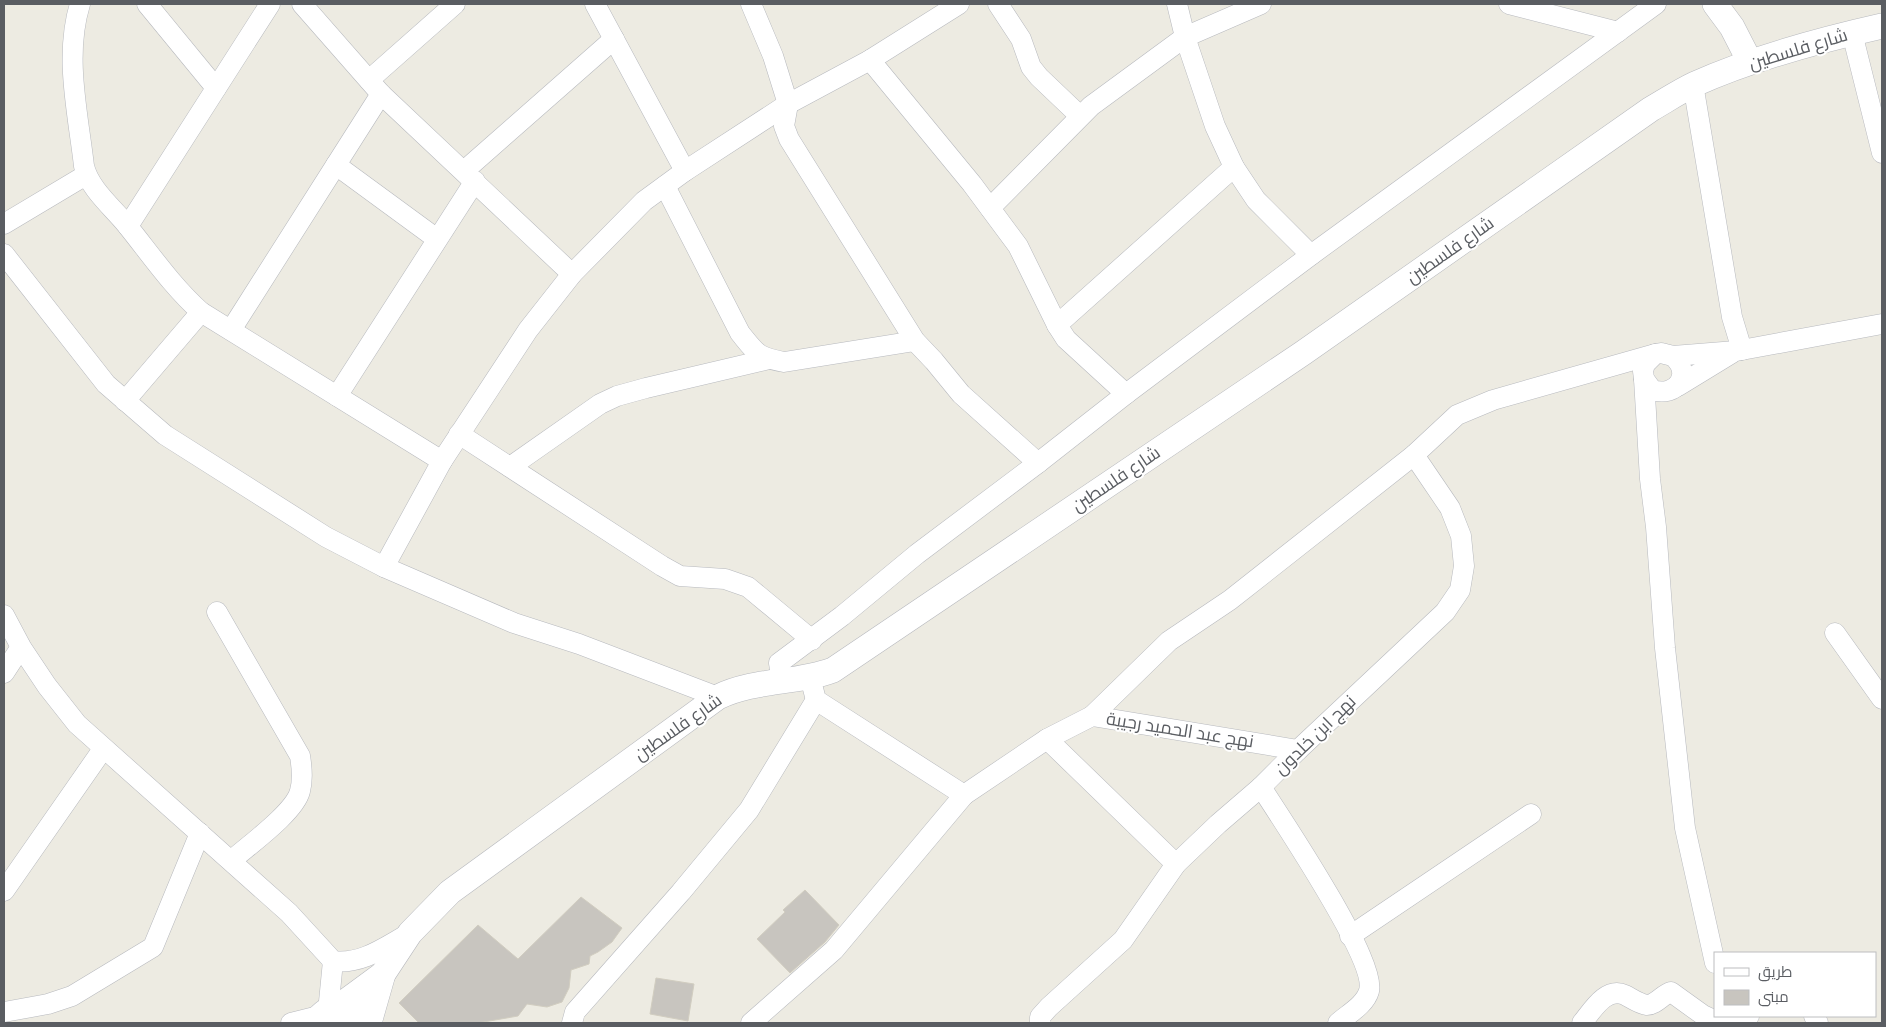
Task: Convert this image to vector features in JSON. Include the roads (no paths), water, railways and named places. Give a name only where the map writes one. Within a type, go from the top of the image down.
[{"type":"main road","points":[[325,1015],[344,1009],[354,1012],[368,1023]]},
{"type":"street","points":[[80,4],[76,16],[72,56],[86,175],[168,279],[201,312],[442,461]]},
{"type":"street","points":[[147,4],[216,88]]},
{"type":"street","points":[[128,226],[270,4]]},
{"type":"street","points":[[302,4],[375,87],[572,274]]},
{"type":"street","points":[[231,330],[336,165],[375,87],[455,4]]},
{"type":"street","points":[[595,4],[685,171]]},
{"type":"street","points":[[751,4],[773,56],[788,104],[784,126],[789,139],[915,341],[961,394],[1038,463]]},
{"type":"street","points":[[384,567],[442,461],[528,330],[572,274],[644,201],[685,171],[788,104],[870,60],[959,4]]},
{"type":"street","points":[[998,4],[1021,40],[1032,67],[1039,77],[1080,116]]},
{"type":"street","points":[[1177,4],[1185,37],[1215,126],[1234,168],[1256,200],[1311,256]]},
{"type":"street","points":[[990,208],[1091,106],[1185,37],[1261,4]]},
{"type":"street","points":[[1509,4],[1618,32]]},
{"type":"street","points":[[782,681],[779,663],[812,640],[917,554],[1126,394],[1311,256],[1656,4]]},
{"type":"street","points":[[1715,4],[1732,26],[1750,62]]},
{"type":"street","name":"شارع فلسطين","points":[[383,974],[410,933],[450,892],[718,697],[733,690],[782,681],[813,689],[833,670],[1303,353],[1651,109],[1693,84],[1750,62],[1882,26]]},
{"type":"street","points":[[1852,33],[1882,153]]},
{"type":"street","points":[[337,396],[437,239],[470,176],[614,39]]},
{"type":"street","points":[[870,60],[972,184],[1018,246],[1057,325],[1066,339],[1126,394]]},
{"type":"street","points":[[1693,84],[1739,350]]},
{"type":"street","points":[[336,165],[437,239]]},
{"type":"street","points":[[1057,325],[1234,168]]},
{"type":"street","points":[[4,224],[86,175]]},
{"type":"street","points":[[665,186],[740,333],[757,354],[784,362],[915,341]]},
{"type":"street","points":[[4,254],[106,384],[125,401],[165,435],[326,537],[384,567],[514,624],[579,644],[718,697]]},
{"type":"street","points":[[125,401],[201,312]]},
{"type":"street","points":[[1092,716],[1169,641],[1230,600],[1414,455],[1457,415],[1468,409],[1617,364],[1664,355],[1739,350],[1882,324]]},
{"type":"street","points":[[1617,364],[1643,375],[1652,390],[1672,389],[1739,350]]},
{"type":"street","points":[[1647,431],[1682,373],[1678,361],[1664,355],[1644,364],[1643,375],[1650,479],[1656,527],[1664,648],[1685,828],[1714,958]]},
{"type":"street","points":[[510,467],[600,404],[617,396],[769,359]]},
{"type":"street","points":[[459,434],[680,576],[725,579],[748,587],[812,640]]},
{"type":"street","name":"نهج ابن خلدون","points":[[1338,1023],[1363,1002],[1370,990],[1367,972],[1321,880],[1261,787],[1445,612],[1460,590],[1464,566],[1461,536],[1450,508],[1414,455]]},
{"type":"street","points":[[217,612],[300,756],[302,773],[300,793],[291,808],[232,860]]},
{"type":"street","points":[[4,615],[21,647],[47,686],[77,724],[103,749],[232,860],[289,913],[333,960],[343,962],[360,959],[410,933]]},
{"type":"street","points":[[1836,633],[1882,699]]},
{"type":"street","points":[[4,673],[21,647]]},
{"type":"street","points":[[572,1023],[575,1012],[681,892],[749,810],[813,689],[964,794]]},
{"type":"street","name":"نهج عبد الحميد رجيبة","points":[[751,1023],[834,950],[964,794],[1047,739],[1092,716],[1298,750]]},
{"type":"street","points":[[1047,739],[1176,864]]},
{"type":"street","points":[[4,891],[103,749]]},
{"type":"street","points":[[1040,1023],[1040,1017],[1049,1007],[1123,940],[1176,864],[1261,787]]},
{"type":"street","points":[[1350,936],[1532,814]]},
{"type":"street","points":[[4,1012],[48,1004],[72,996],[152,947],[200,833]]},
{"type":"street","points":[[325,1015],[333,960]]},
{"type":"street","points":[[290,1023],[325,1015],[383,974]]},
{"type":"street","points":[[368,1023],[383,974]]},
{"type":"street","points":[[1582,1023],[1601,1000],[1610,994],[1622,993],[1646,1005],[1671,992],[1703,1015],[1720,1023]]},
{"type":"street","points":[[1735,1023],[1747,1017]]}]
